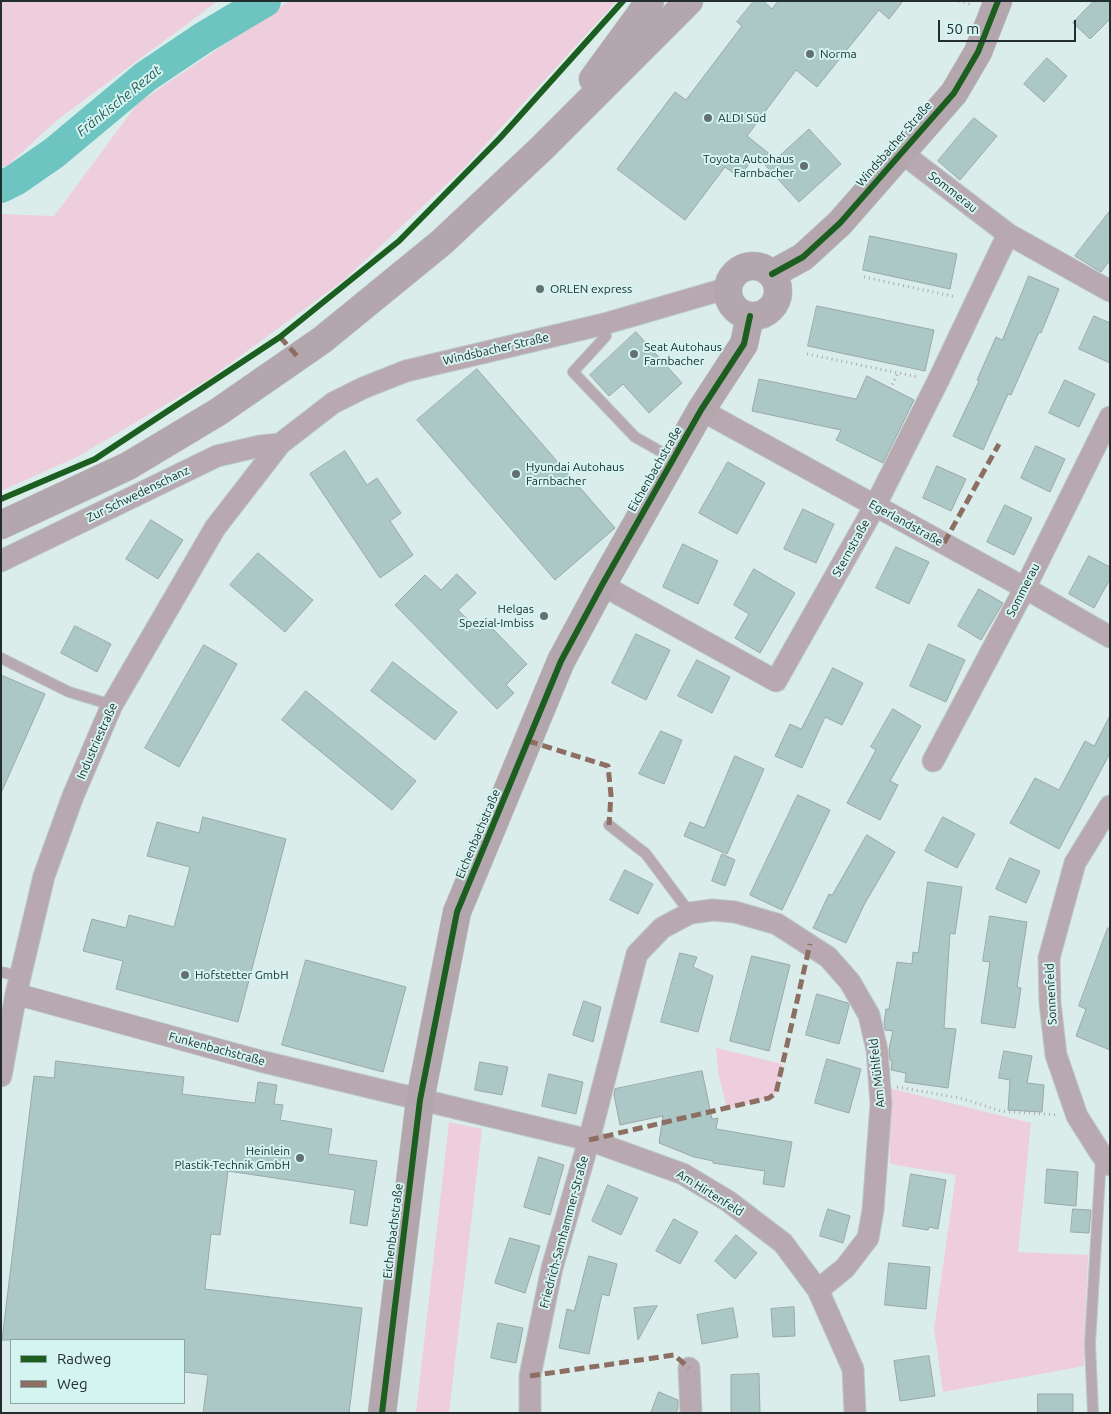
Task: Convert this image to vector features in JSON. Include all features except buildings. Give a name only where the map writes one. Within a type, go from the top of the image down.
[{"type":"street","points":[[541,149],[650,1]]},
{"type":"street","points":[[1,525],[128,466],[218,412],[322,340],[442,242],[541,149],[689,1]]},
{"type":"street","name":"Windsbacher Straße","points":[[772,274],[803,256],[840,223],[954,93],[978,52],[998,1]]},
{"type":"street","name":"Sommerau","points":[[902,153],[1008,234],[1110,290]]},
{"type":"street","name":"Sternstraße","points":[[602,585],[776,681],[875,506],[938,381],[1008,234]]},
{"type":"street","points":[[758,266],[772,274],[778,290],[773,306],[766,312],[750,316],[736,309],[728,296],[728,288],[730,280],[742,268],[758,266]]},
{"type":"street","name":"Windsbacher Straße","points":[[280,444],[333,403],[363,388],[406,371],[604,324],[728,288]]},
{"type":"street","name":"Eichenbachstraße","points":[[382,1413],[420,1100],[457,912],[561,661],[701,410],[744,344],[750,316]]},
{"type":"street","name":"Egerlandstraße","points":[[701,410],[1025,588],[1110,637]]},
{"type":"street","name":"Sommerau","points":[[933,761],[1025,588],[1110,417]]},
{"type":"street","name":"Zur Schwedenschanz","points":[[1,561],[217,456],[260,446],[280,444]]},
{"type":"street","name":"Industriestraße","points":[[1,1076],[12,980],[44,876],[73,796],[112,705],[215,528],[280,444]]},
{"type":"street","name":"Sonnenfeld","points":[[1105,1160],[1077,1116],[1056,1055],[1050,1003],[1049,958],[1075,863],[1110,806]]},
{"type":"street","name":"Am Mühlfeld","points":[[589,1140],[637,954],[662,928],[690,913],[713,910],[735,912],[777,924],[828,957],[850,982],[869,1015],[877,1050],[880,1084],[880,1128],[873,1210],[868,1238],[845,1268],[818,1290]]},
{"type":"street","name":"Funkenbachstraße","points":[[12,980],[260,1061],[420,1100]]},
{"type":"street","name":"Am Hirtenfeld","points":[[420,1100],[589,1140],[683,1174],[728,1201],[783,1243],[818,1290],[853,1369],[855,1413]]},
{"type":"street","name":"Friedrich-Samhammer-Straße","points":[[530,1413],[530,1376],[552,1268],[589,1140]]},
{"type":"street","points":[[689,1368],[691,1413]]},
{"type":"lane","points":[[604,324],[606,336],[573,372],[635,437],[674,459]]},
{"type":"lane","points":[[1,658],[69,692],[112,705]]},
{"type":"lane","points":[[609,826],[646,854],[690,913]]},
{"type":"lane","name":"Sonnenfeld","points":[[1093,1413],[1090,1344],[1105,1160]]},
{"type":"path","points":[[864,277],[976,301]]},
{"type":"path","points":[[807,354],[938,381]]},
{"type":"path","points":[[890,390],[898,373]]},
{"type":"path","points":[[880,1084],[960,1098],[1001,1111],[1077,1116]]},
{"type":"shaded area","points":[[1,1],[218,1],[57,120],[7,166],[1,167]]},
{"type":"shaded area","points":[[289,1],[617,1],[464,168],[344,280],[209,379],[77,457],[1,491],[1,214],[54,216],[138,103]]},
{"type":"shaded area","points":[[716,1048],[783,1064],[776,1093],[769,1098],[727,1109],[718,1071]]},
{"type":"shaded area","points":[[889,1088],[1031,1123],[1018,1252],[1088,1255],[1084,1366],[943,1392],[934,1329],[956,1175],[890,1164]]},
{"type":"shaded area","points":[[449,1122],[482,1129],[449,1413],[416,1413]]},
{"type":"waterway","name":"Fränkische Rezat","points":[[1,187],[15,180],[54,153],[145,77],[203,38],[265,1]]},
{"type":"marked path","points":[[280,337],[298,357]]},
{"type":"marked path","points":[[944,543],[999,444]]},
{"type":"marked path","points":[[528,741],[608,766],[611,795],[609,825]]},
{"type":"marked path","points":[[589,1140],[769,1098],[776,1093],[810,944]]},
{"type":"marked path","points":[[530,1376],[674,1355],[689,1368]]},
{"type":"cycle path","points":[[1,499],[95,459],[280,337],[399,241],[500,138],[623,1]]},
{"type":"cycle path","points":[[772,274],[803,257],[840,223],[954,93],[978,52],[998,1]]},
{"type":"cycle path","points":[[382,1413],[420,1100],[457,912],[561,661],[701,410],[744,344],[750,316]]},
{"type":"place","name":"Norma","points":[[810,54]]},
{"type":"place","name":"ALDI Süd","points":[[708,118]]},
{"type":"place","name":"Toyota Autohaus Farnbacher","points":[[804,166]]},
{"type":"place","name":"ORLEN express","points":[[540,289]]},
{"type":"place","name":"Seat Autohaus Farnbacher","points":[[634,354]]},
{"type":"place","name":"Hyundai Autohaus Farnbacher","points":[[516,474]]},
{"type":"place","name":"Helgas Spezial-Imbiss","points":[[544,616]]},
{"type":"place","name":"Hofstetter GmbH","points":[[185,975]]},
{"type":"place","name":"Heinlein Plastik-Technik GmbH","points":[[300,1158]]}]
